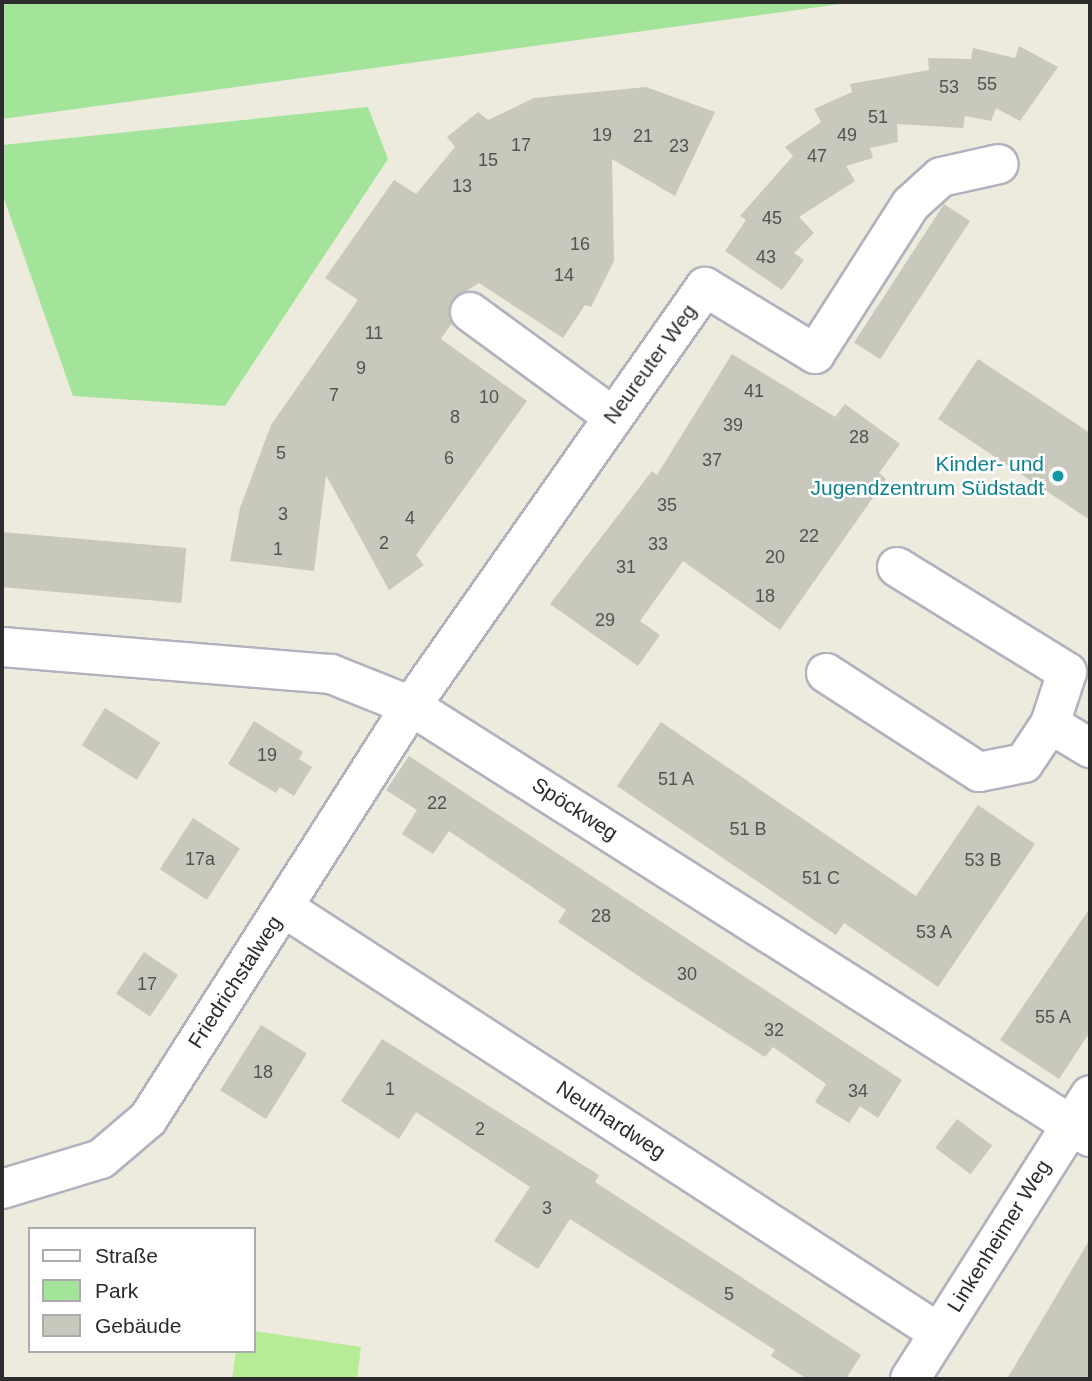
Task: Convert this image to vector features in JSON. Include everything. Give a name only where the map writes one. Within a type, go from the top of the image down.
[{"type":"street","name":"Neureuter Weg","points":[[411,706],[705,287],[815,354],[911,204],[941,177],[999,164]]},
{"type":"street","points":[[470,312],[612,416]]},
{"type":"street","points":[[827,673],[979,772],[1024,763],[1050,723],[1067,672],[897,567]]},
{"type":"street","name":"Spöckweg","points":[[2,647],[331,674],[411,706],[1083,1119]]},
{"type":"street","name":"Friedrichstalweg","points":[[2,1189],[101,1159],[148,1119],[411,706]]},
{"type":"street","points":[[1050,723],[1090,747]]},
{"type":"street","name":"Neuthardweg","points":[[283,907],[939,1333]]},
{"type":"street","name":"Linkenheimer Weg","points":[[910,1379],[1083,1119]]},
{"type":"green space","points":[[2,2],[855,2],[2,119]]},
{"type":"green space","points":[[368,107],[388,159],[225,406],[73,396],[2,193],[2,145]]},
{"type":"green space","points":[[256,1331],[361,1347],[357,1379],[232,1379],[236,1353],[256,1353]]},
{"type":"building","points":[[1019,46],[1058,67],[1020,121],[996,108],[991,121],[965,116],[963,128],[897,124],[898,142],[870,148],[873,158],[846,166],[855,181],[799,217],[814,233],[794,253],[804,260],[782,290],[725,251],[746,220],[740,216],[793,156],[785,147],[821,122],[814,109],[852,92],[850,84],[929,70],[928,58],[971,59],[973,48],[1015,58]]},
{"type":"building","points":[[646,87],[715,112],[675,196],[612,159],[614,261],[591,307],[585,305],[563,338],[479,283],[452,300],[452,323],[441,339],[527,401],[416,555],[424,565],[389,590],[326,475],[314,571],[230,561],[240,508],[271,425],[358,300],[325,278],[394,180],[416,194],[455,147],[447,137],[478,112],[488,120],[534,98]]},
{"type":"building","points":[[944,204],[970,221],[880,359],[854,342]]},
{"type":"building","points":[[732,354],[835,417],[845,404],[900,444],[879,473],[886,479],[780,630],[683,561],[640,621],[660,635],[638,666],[550,604],[652,471],[657,475]]},
{"type":"building","name":"Kinder- und Jugendzentrum Südstadt","points":[[978,359],[1090,433],[1090,520],[938,419]]},
{"type":"building","points":[[2,532],[186,548],[182,603],[2,587]]},
{"type":"building","points":[[105,708],[160,742],[137,780],[82,745]]},
{"type":"building","points":[[254,721],[303,752],[299,759],[312,767],[294,796],[280,787],[276,793],[228,764]]},
{"type":"building","points":[[661,722],[916,896],[978,805],[1035,844],[938,987],[844,923],[836,935],[617,786]]},
{"type":"building","points":[[409,756],[902,1080],[878,1118],[860,1106],[849,1123],[815,1102],[826,1084],[773,1047],[765,1057],[558,922],[566,910],[449,831],[433,854],[402,834],[417,810],[386,790]]},
{"type":"building","points":[[193,818],[240,848],[207,900],[160,869]]},
{"type":"building","points":[[1090,908],[1090,1032],[1059,1079],[1000,1040]]},
{"type":"building","points":[[144,952],[178,975],[150,1016],[116,993]]},
{"type":"building","points":[[261,1025],[307,1054],[266,1119],[220,1090]]},
{"type":"building","points":[[382,1039],[599,1175],[595,1182],[861,1355],[846,1379],[807,1379],[771,1356],[775,1350],[570,1219],[538,1269],[494,1241],[530,1187],[416,1112],[399,1139],[341,1101]]},
{"type":"building","points":[[957,1119],[992,1145],[970,1174],[935,1148]]},
{"type":"building","points":[[1090,1239],[1090,1379],[1007,1379]]},
{"type":"place","name":"Kinder- und Jugendzentrum Südstadt","points":[[1058,476]]}]
